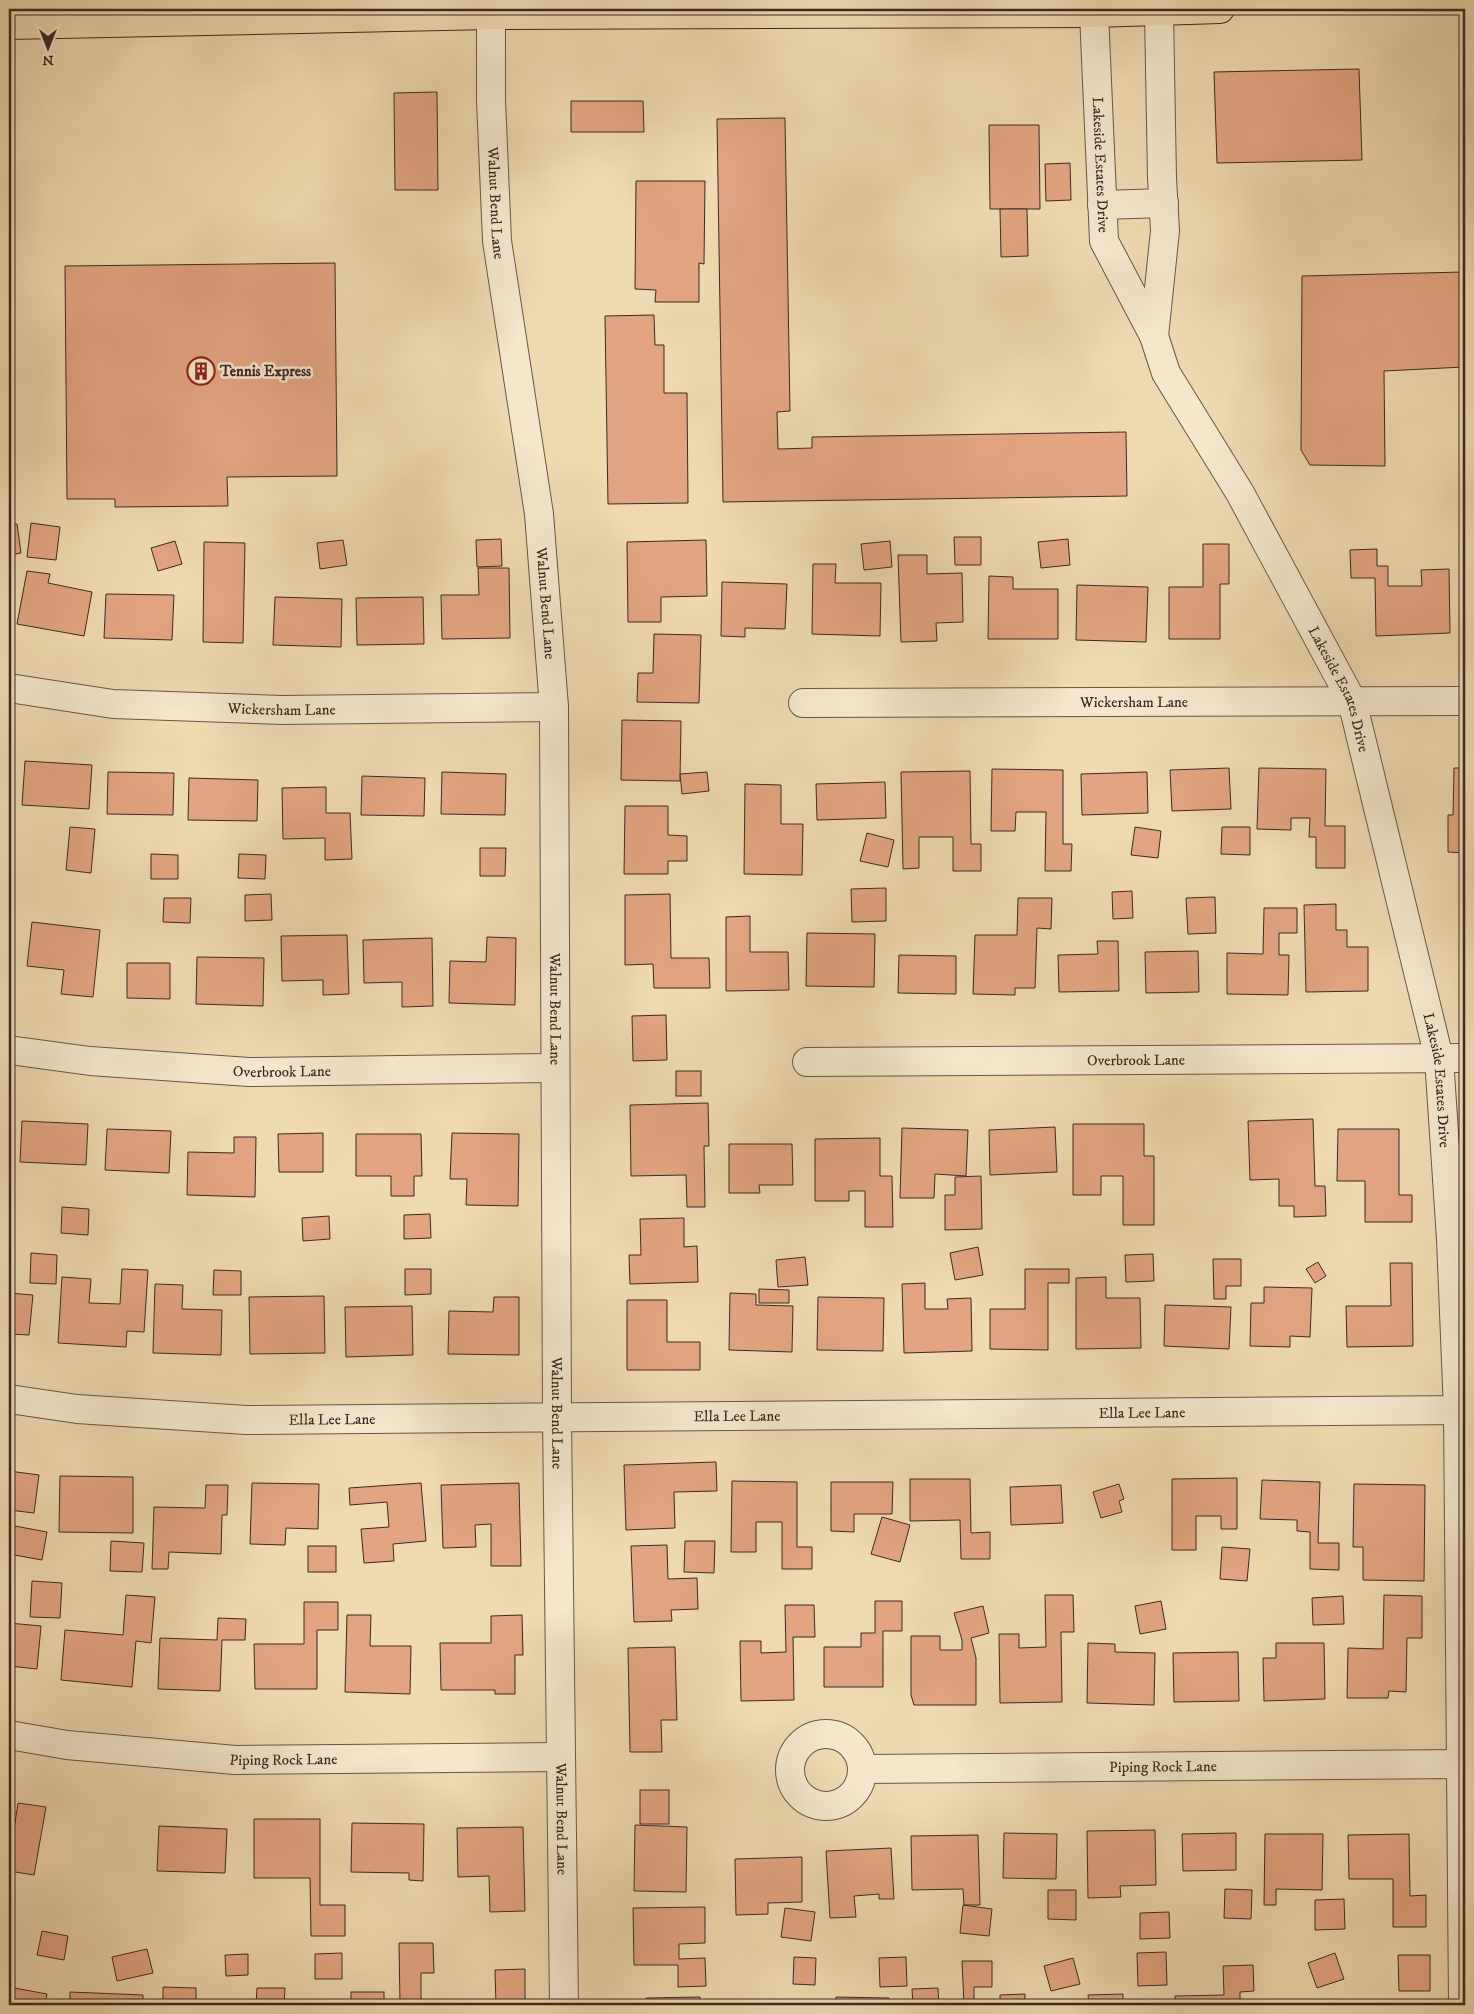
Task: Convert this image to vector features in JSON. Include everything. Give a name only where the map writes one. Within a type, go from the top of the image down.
[{"type":"main road","points":[[9,25],[491,15],[862,11],[1160,12],[1220,9]]},
{"type":"street","name":"Lakeside Estates Drive","points":[[1097,11],[1104,241],[1154,336],[1166,373],[1240,493],[1352,701],[1452,1058],[1450,1239],[1462,1410],[1463,2005]]},
{"type":"street","name":"Lakeside Estates Drive","points":[[1154,336],[1166,230],[1160,12]]},
{"type":"street","name":"Walnut Bend Lane","points":[[491,15],[491,100],[497,241],[539,514],[554,706],[557,1418],[564,2005]]},
{"type":"street","points":[[1102,205],[1164,203]]},
{"type":"street","name":"Wickersham Lane","points":[[9,688],[113,704],[261,709],[554,706]]},
{"type":"street","name":"Wickersham Lane","points":[[803,703],[1465,701]]},
{"type":"street","name":"Overbrook Lane","points":[[9,1050],[90,1061],[249,1072],[555,1068]]},
{"type":"street","name":"Overbrook Lane","points":[[807,1062],[1452,1058]]},
{"type":"street","name":"Ella Lee Lane","points":[[9,1398],[77,1409],[246,1420],[1462,1410]]},
{"type":"street","name":"Piping Rock Lane","points":[[9,1735],[67,1745],[235,1760],[560,1757]]},
{"type":"street","name":"Piping Rock Lane","points":[[862,1769],[1462,1764]]},
{"type":"building","points":[[1359,69],[1362,160],[1217,163],[1214,72]]},
{"type":"building","points":[[437,92],[438,190],[395,190],[394,93]]},
{"type":"building","points":[[571,101],[643,101],[644,132],[571,132]]},
{"type":"building","points":[[785,118],[790,411],[777,412],[778,449],[812,448],[812,437],[1126,432],[1127,496],[723,502],[717,119]]},
{"type":"building","points":[[989,125],[1039,125],[1040,209],[990,209]]},
{"type":"building","points":[[1070,163],[1071,200],[1046,201],[1045,164]]},
{"type":"building","points":[[636,181],[705,181],[704,264],[699,263],[699,302],[655,302],[656,290],[635,289]]},
{"type":"building","points":[[1000,209],[1027,209],[1028,256],[1001,257]]},
{"type":"building","name":"Tennis Express","points":[[335,263],[337,476],[227,477],[228,506],[115,507],[115,499],[67,499],[65,266]]},
{"type":"building","points":[[1463,272],[1465,280],[1464,367],[1384,371],[1385,466],[1310,465],[1301,450],[1302,276]]},
{"type":"building","points":[[654,315],[655,345],[664,345],[664,393],[687,393],[688,503],[608,504],[605,316]]},
{"type":"building","points":[[31,523],[60,527],[56,560],[27,557]]},
{"type":"building","points":[[17,524],[21,553],[9,555],[9,525]]},
{"type":"building","points":[[954,537],[981,537],[981,565],[955,565]]},
{"type":"building","points":[[501,539],[502,566],[477,567],[476,540]]},
{"type":"building","points":[[1068,539],[1070,565],[1041,568],[1038,542]]},
{"type":"building","points":[[343,540],[347,565],[320,569],[317,543]]},
{"type":"building","points":[[706,540],[707,596],[661,597],[661,622],[628,622],[627,542]]},
{"type":"building","points":[[175,541],[182,564],[158,571],[151,548]]},
{"type":"building","points":[[890,541],[892,567],[864,570],[861,544]]},
{"type":"building","points":[[204,542],[245,543],[243,643],[203,642]]},
{"type":"building","points":[[1203,544],[1229,544],[1229,584],[1220,584],[1220,639],[1169,639],[1169,587],[1203,587]]},
{"type":"building","points":[[1377,549],[1377,566],[1388,566],[1388,586],[1422,586],[1421,570],[1449,569],[1450,633],[1376,636],[1375,578],[1351,578],[1350,550]]},
{"type":"building","points":[[898,555],[927,555],[927,574],[962,573],[963,622],[936,623],[937,641],[901,642]]},
{"type":"building","points":[[813,564],[836,564],[835,583],[881,583],[880,636],[812,634]]},
{"type":"building","points":[[478,568],[509,568],[510,638],[442,639],[441,595],[479,595]]},
{"type":"building","points":[[27,571],[50,574],[48,583],[92,592],[84,636],[17,624]]},
{"type":"building","points":[[989,576],[1013,577],[1013,589],[1058,589],[1058,639],[988,639]]},
{"type":"building","points":[[722,582],[787,584],[785,629],[745,628],[745,637],[721,636]]},
{"type":"building","points":[[1077,585],[1148,587],[1146,642],[1076,640]]},
{"type":"building","points":[[106,594],[174,595],[172,640],[104,638]]},
{"type":"building","points":[[275,597],[342,599],[341,647],[273,645]]},
{"type":"building","points":[[423,597],[424,644],[357,645],[356,598]]},
{"type":"building","points":[[654,634],[701,635],[699,703],[637,702],[638,673],[653,673]]},
{"type":"building","points":[[622,720],[681,721],[680,781],[621,780]]},
{"type":"building","points":[[25,761],[92,765],[89,809],[22,805]]},
{"type":"building","points":[[1229,768],[1231,809],[1172,811],[1170,770]]},
{"type":"building","points":[[1259,768],[1326,769],[1325,826],[1345,826],[1345,868],[1316,868],[1316,837],[1309,837],[1310,818],[1291,818],[1291,830],[1257,829]]},
{"type":"building","points":[[1454,768],[1465,768],[1465,853],[1448,852],[1448,815],[1453,815]]},
{"type":"building","points":[[992,769],[1063,770],[1063,844],[1072,844],[1071,871],[1045,871],[1046,812],[1016,812],[1015,831],[991,831]]},
{"type":"building","points":[[970,771],[971,844],[981,844],[981,871],[953,871],[953,837],[919,837],[919,868],[903,869],[901,772]]},
{"type":"building","points":[[108,772],[174,773],[173,815],[107,814]]},
{"type":"building","points":[[442,772],[506,774],[505,815],[441,814]]},
{"type":"building","points":[[707,772],[709,791],[682,794],[680,774]]},
{"type":"building","points":[[1147,772],[1148,813],[1082,815],[1081,774]]},
{"type":"building","points":[[362,776],[425,778],[424,816],[361,815]]},
{"type":"building","points":[[189,778],[258,780],[257,821],[188,820]]},
{"type":"building","points":[[885,782],[886,818],[817,820],[816,784]]},
{"type":"building","points":[[745,784],[781,785],[781,824],[803,824],[802,875],[744,874]]},
{"type":"building","points":[[326,787],[326,813],[350,813],[352,859],[325,860],[325,838],[283,839],[282,788]]},
{"type":"building","points":[[625,806],[668,806],[668,835],[687,836],[687,861],[668,861],[668,874],[624,874]]},
{"type":"building","points":[[70,827],[95,829],[91,873],[66,870]]},
{"type":"building","points":[[1135,827],[1161,831],[1158,858],[1131,855]]},
{"type":"building","points":[[1222,827],[1250,827],[1250,855],[1221,854]]},
{"type":"building","points":[[867,833],[894,840],[888,867],[860,861]]},
{"type":"building","points":[[480,848],[506,848],[505,876],[480,876]]},
{"type":"building","points":[[151,854],[178,855],[178,879],[151,879]]},
{"type":"building","points":[[239,854],[266,855],[265,879],[238,878]]},
{"type":"building","points":[[886,888],[886,921],[852,922],[851,889]]},
{"type":"building","points":[[1132,891],[1133,918],[1113,919],[1112,892]]},
{"type":"building","points":[[271,894],[272,920],[245,921],[245,895]]},
{"type":"building","points":[[670,894],[671,958],[709,958],[710,988],[654,988],[653,964],[625,965],[625,895]]},
{"type":"building","points":[[1215,897],[1216,933],[1188,934],[1186,898]]},
{"type":"building","points":[[164,898],[191,898],[190,923],[163,922]]},
{"type":"building","points":[[1018,898],[1052,898],[1051,929],[1037,928],[1035,988],[1015,988],[1015,995],[973,994],[975,935],[1017,935]]},
{"type":"building","points":[[1336,904],[1336,930],[1347,930],[1347,947],[1368,947],[1368,991],[1306,992],[1304,905]]},
{"type":"building","points":[[1264,908],[1297,908],[1297,933],[1279,933],[1279,955],[1289,955],[1288,995],[1227,994],[1227,953],[1263,954]]},
{"type":"building","points":[[750,916],[750,952],[788,952],[789,990],[726,991],[726,917]]},
{"type":"building","points":[[32,922],[100,930],[93,997],[61,994],[64,970],[27,966]]},
{"type":"building","points":[[807,933],[875,934],[874,987],[806,986]]},
{"type":"building","points":[[347,935],[349,994],[323,995],[323,980],[282,981],[281,936]]},
{"type":"building","points":[[487,937],[516,938],[515,1005],[449,1003],[450,961],[486,962]]},
{"type":"building","points":[[432,938],[433,1006],[402,1007],[402,982],[364,983],[363,940]]},
{"type":"building","points":[[1097,941],[1118,941],[1119,991],[1059,992],[1058,955],[1098,954]]},
{"type":"building","points":[[1198,951],[1199,992],[1146,993],[1145,952]]},
{"type":"building","points":[[899,955],[956,956],[956,994],[898,993]]},
{"type":"building","points":[[197,957],[264,958],[263,1006],[196,1004]]},
{"type":"building","points":[[127,963],[170,963],[170,999],[127,998]]},
{"type":"building","points":[[666,1015],[667,1060],[633,1061],[632,1016]]},
{"type":"building","points":[[676,1071],[701,1071],[701,1096],[676,1096]]},
{"type":"building","points":[[708,1103],[709,1146],[704,1146],[705,1207],[687,1207],[686,1175],[631,1176],[630,1105]]},
{"type":"building","points":[[1313,1119],[1315,1186],[1325,1186],[1326,1216],[1294,1217],[1294,1206],[1279,1206],[1279,1179],[1250,1180],[1248,1121]]},
{"type":"building","points":[[22,1121],[88,1124],[86,1165],[20,1162]]},
{"type":"building","points":[[1073,1124],[1144,1124],[1144,1156],[1154,1156],[1154,1225],[1123,1225],[1123,1176],[1101,1176],[1101,1195],[1073,1195]]},
{"type":"building","points":[[1055,1127],[1057,1172],[990,1175],[989,1130]]},
{"type":"building","points":[[902,1128],[968,1130],[966,1176],[935,1174],[934,1198],[900,1198]]},
{"type":"building","points":[[107,1129],[171,1131],[169,1173],[105,1170]]},
{"type":"building","points":[[1338,1129],[1399,1129],[1399,1195],[1412,1195],[1412,1222],[1365,1222],[1365,1181],[1337,1181]]},
{"type":"building","points":[[323,1133],[323,1172],[279,1172],[278,1134]]},
{"type":"building","points":[[452,1133],[519,1134],[518,1206],[466,1205],[467,1179],[450,1179]]},
{"type":"building","points":[[356,1134],[421,1134],[422,1176],[414,1176],[414,1196],[391,1196],[391,1176],[356,1176]]},
{"type":"building","points":[[234,1137],[256,1137],[255,1197],[187,1195],[188,1152],[234,1153]]},
{"type":"building","points":[[880,1138],[880,1176],[892,1176],[893,1227],[865,1227],[865,1191],[849,1191],[849,1201],[815,1201],[815,1139]]},
{"type":"building","points":[[729,1144],[792,1144],[793,1185],[759,1185],[760,1193],[729,1193]]},
{"type":"building","points":[[981,1176],[982,1229],[945,1230],[945,1195],[955,1195],[955,1177]]},
{"type":"building","points":[[62,1207],[89,1209],[88,1235],[61,1233]]},
{"type":"building","points":[[430,1214],[431,1238],[404,1239],[404,1215]]},
{"type":"building","points":[[329,1216],[330,1239],[303,1241],[302,1218]]},
{"type":"building","points":[[684,1218],[684,1247],[697,1246],[698,1282],[630,1284],[629,1255],[641,1255],[640,1219]]},
{"type":"building","points":[[978,1247],[983,1275],[955,1280],[950,1253]]},
{"type":"building","points":[[31,1253],[57,1255],[56,1284],[30,1283]]},
{"type":"building","points":[[1153,1254],[1154,1281],[1126,1282],[1125,1255]]},
{"type":"building","points":[[805,1257],[808,1285],[778,1287],[776,1260]]},
{"type":"building","points":[[1213,1259],[1241,1259],[1241,1286],[1226,1286],[1226,1299],[1214,1299]]},
{"type":"building","points":[[1318,1262],[1326,1276],[1315,1283],[1306,1269]]},
{"type":"building","points":[[1390,1263],[1412,1263],[1413,1346],[1347,1347],[1346,1306],[1391,1306]]},
{"type":"building","points":[[122,1269],[148,1270],[144,1332],[127,1331],[126,1347],[58,1343],[62,1277],[91,1279],[89,1303],[120,1304]]},
{"type":"building","points":[[405,1269],[431,1269],[431,1294],[405,1295]]},
{"type":"building","points":[[1025,1269],[1069,1269],[1069,1283],[1048,1283],[1048,1350],[990,1349],[990,1309],[1025,1309]]},
{"type":"building","points":[[214,1270],[241,1271],[241,1295],[213,1295]]},
{"type":"building","points":[[1106,1277],[1106,1298],[1140,1298],[1141,1348],[1076,1349],[1076,1278]]},
{"type":"building","points":[[925,1283],[925,1309],[948,1309],[947,1299],[971,1298],[972,1351],[904,1353],[902,1284]]},
{"type":"building","points":[[155,1284],[183,1285],[182,1309],[222,1310],[221,1355],[153,1353]]},
{"type":"building","points":[[1264,1287],[1312,1288],[1310,1337],[1290,1336],[1290,1347],[1250,1346],[1251,1303],[1264,1303]]},
{"type":"building","points":[[759,1289],[789,1290],[789,1303],[759,1303]]},
{"type":"building","points":[[9,1293],[33,1295],[29,1335],[9,1334]]},
{"type":"building","points":[[730,1293],[756,1294],[756,1305],[793,1306],[792,1352],[729,1350]]},
{"type":"building","points":[[324,1296],[325,1353],[250,1354],[249,1297]]},
{"type":"building","points":[[494,1297],[519,1297],[519,1355],[448,1354],[449,1311],[493,1312]]},
{"type":"building","points":[[818,1297],[884,1298],[883,1351],[817,1350]]},
{"type":"building","points":[[627,1300],[667,1300],[667,1342],[700,1342],[700,1370],[627,1370]]},
{"type":"building","points":[[1165,1305],[1231,1307],[1229,1349],[1164,1346]]},
{"type":"building","points":[[412,1306],[413,1355],[346,1357],[345,1307]]},
{"type":"building","points":[[716,1462],[717,1491],[674,1492],[675,1528],[626,1530],[624,1465]]},
{"type":"building","points":[[9,1471],[39,1475],[34,1513],[9,1510]]},
{"type":"building","points":[[60,1476],[133,1477],[133,1533],[59,1532]]},
{"type":"building","points":[[1237,1478],[1237,1529],[1221,1529],[1221,1516],[1196,1516],[1196,1550],[1172,1550],[1172,1479]]},
{"type":"building","points":[[910,1479],[970,1479],[971,1533],[990,1532],[990,1559],[961,1559],[960,1520],[910,1521]]},
{"type":"building","points":[[1262,1480],[1320,1482],[1318,1543],[1339,1543],[1339,1570],[1310,1569],[1310,1532],[1297,1531],[1297,1520],[1260,1519]]},
{"type":"building","points":[[732,1481],[797,1482],[797,1547],[812,1547],[812,1569],[782,1569],[782,1522],[756,1522],[756,1552],[731,1552]]},
{"type":"building","points":[[831,1482],[893,1482],[892,1514],[854,1514],[854,1532],[831,1531]]},
{"type":"building","points":[[252,1483],[319,1484],[318,1529],[286,1528],[285,1545],[250,1544]]},
{"type":"building","points":[[421,1483],[426,1541],[393,1544],[394,1561],[364,1563],[361,1529],[389,1527],[387,1502],[350,1505],[349,1488]]},
{"type":"building","points":[[519,1483],[521,1566],[491,1566],[491,1524],[475,1525],[476,1547],[443,1548],[441,1485]]},
{"type":"building","points":[[1119,1484],[1124,1499],[1119,1501],[1122,1512],[1101,1518],[1093,1492]]},
{"type":"building","points":[[1354,1484],[1425,1485],[1424,1581],[1363,1580],[1363,1547],[1353,1547]]},
{"type":"building","points":[[206,1485],[228,1485],[227,1515],[222,1515],[221,1554],[169,1552],[168,1569],[152,1569],[154,1507],[205,1508]]},
{"type":"building","points":[[1061,1485],[1063,1523],[1011,1525],[1010,1487]]},
{"type":"building","points":[[882,1517],[910,1525],[900,1562],[871,1554]]},
{"type":"building","points":[[15,1526],[47,1532],[42,1560],[9,1554]]},
{"type":"building","points":[[111,1541],[144,1543],[142,1572],[110,1571]]},
{"type":"building","points":[[685,1541],[715,1541],[714,1573],[684,1572]]},
{"type":"building","points":[[667,1545],[668,1579],[697,1578],[698,1609],[671,1610],[672,1621],[634,1622],[631,1546]]},
{"type":"building","points":[[308,1546],[336,1546],[336,1572],[308,1572]]},
{"type":"building","points":[[1222,1547],[1250,1549],[1247,1581],[1220,1579]]},
{"type":"building","points":[[32,1581],[62,1583],[60,1618],[30,1617]]},
{"type":"building","points":[[126,1595],[155,1597],[151,1643],[136,1641],[132,1687],[61,1680],[65,1630],[123,1635]]},
{"type":"building","points":[[1045,1595],[1073,1595],[1074,1632],[1061,1632],[1062,1702],[1000,1703],[999,1634],[1019,1634],[1019,1648],[1046,1647]]},
{"type":"building","points":[[1384,1595],[1422,1596],[1422,1638],[1407,1638],[1406,1692],[1389,1691],[1388,1698],[1347,1698],[1348,1648],[1383,1649]]},
{"type":"building","points":[[1343,1596],[1344,1624],[1313,1625],[1312,1598]]},
{"type":"building","points":[[875,1601],[902,1601],[902,1631],[883,1631],[883,1687],[824,1687],[824,1647],[861,1647],[861,1633],[875,1633]]},
{"type":"building","points":[[1161,1601],[1166,1629],[1140,1634],[1135,1606]]},
{"type":"building","points":[[304,1602],[338,1602],[338,1630],[317,1630],[317,1689],[255,1689],[254,1644],[304,1644]]},
{"type":"building","points":[[785,1605],[814,1605],[815,1637],[793,1637],[794,1700],[741,1701],[740,1641],[761,1641],[761,1653],[786,1652]]},
{"type":"building","points":[[983,1606],[989,1633],[971,1638],[976,1658],[976,1705],[914,1705],[911,1695],[911,1636],[940,1636],[940,1650],[962,1650],[962,1640],[954,1613]]},
{"type":"building","points":[[347,1615],[371,1615],[370,1646],[411,1646],[410,1694],[345,1692]]},
{"type":"building","points":[[522,1615],[523,1655],[515,1655],[515,1694],[495,1694],[495,1690],[441,1690],[440,1643],[491,1643],[491,1616]]},
{"type":"building","points":[[218,1618],[246,1619],[245,1640],[222,1640],[220,1691],[158,1689],[160,1638],[217,1640]]},
{"type":"building","points":[[9,1623],[41,1626],[37,1669],[9,1666]]},
{"type":"building","points":[[1088,1643],[1115,1644],[1115,1652],[1155,1653],[1154,1705],[1087,1703]]},
{"type":"building","points":[[1276,1643],[1324,1643],[1325,1699],[1264,1701],[1263,1658],[1276,1658]]},
{"type":"building","points":[[675,1647],[677,1720],[661,1720],[662,1752],[630,1752],[628,1648]]},
{"type":"building","points":[[1238,1652],[1239,1701],[1174,1702],[1173,1653]]},
{"type":"building","points":[[640,1790],[669,1790],[669,1824],[640,1824]]},
{"type":"building","points":[[18,1803],[46,1807],[34,1875],[9,1871],[9,1828],[14,1829]]},
{"type":"building","points":[[254,1819],[320,1819],[320,1905],[345,1905],[345,1936],[311,1936],[310,1878],[254,1878]]},
{"type":"building","points":[[352,1823],[424,1824],[423,1881],[409,1880],[409,1873],[351,1872]]},
{"type":"building","points":[[635,1825],[687,1827],[686,1892],[634,1891]]},
{"type":"building","points":[[159,1826],[227,1829],[225,1873],[157,1871]]},
{"type":"building","points":[[523,1827],[525,1911],[490,1912],[489,1876],[458,1877],[457,1828]]},
{"type":"building","points":[[1155,1830],[1156,1885],[1120,1886],[1121,1897],[1088,1898],[1087,1831]]},
{"type":"building","points":[[1004,1833],[1057,1834],[1056,1879],[1003,1878]]},
{"type":"building","points":[[1236,1833],[1236,1870],[1183,1871],[1182,1834]]},
{"type":"building","points":[[1265,1834],[1323,1834],[1322,1890],[1276,1889],[1276,1905],[1264,1905]]},
{"type":"building","points":[[1409,1834],[1410,1896],[1426,1895],[1426,1927],[1393,1927],[1393,1879],[1349,1879],[1348,1835]]},
{"type":"building","points":[[978,1835],[980,1905],[964,1905],[963,1889],[912,1890],[911,1836]]},
{"type":"building","points":[[891,1848],[894,1899],[879,1899],[879,1894],[854,1896],[856,1917],[830,1918],[826,1851]]},
{"type":"building","points":[[802,1857],[802,1902],[768,1903],[768,1914],[736,1915],[735,1859]]},
{"type":"building","points":[[1225,1889],[1252,1890],[1251,1919],[1224,1918]]},
{"type":"building","points":[[1048,1890],[1076,1890],[1076,1920],[1048,1919]]},
{"type":"building","points":[[1344,1899],[1345,1929],[1315,1930],[1315,1900]]},
{"type":"building","points":[[963,1905],[992,1909],[989,1936],[960,1933]]},
{"type":"building","points":[[705,1907],[705,1943],[679,1944],[679,1959],[705,1958],[706,1986],[678,1987],[678,1965],[634,1965],[633,1908]]},
{"type":"building","points":[[785,1908],[815,1912],[811,1941],[781,1937]]},
{"type":"building","points":[[1169,1912],[1170,1938],[1140,1939],[1140,1913]]},
{"type":"building","points":[[42,1931],[68,1936],[64,1960],[37,1955]]},
{"type":"building","points":[[399,1943],[433,1943],[434,1973],[421,1973],[421,2005],[400,2005]]},
{"type":"building","points":[[147,1949],[153,1973],[117,1981],[112,1957]]},
{"type":"building","points":[[1166,1952],[1167,1985],[1138,1986],[1137,1953]]},
{"type":"building","points":[[342,1953],[342,1979],[315,1979],[315,1954]]},
{"type":"building","points":[[1335,1953],[1344,1979],[1317,1988],[1308,1963]]},
{"type":"building","points":[[248,1954],[248,1975],[226,1976],[225,1955]]},
{"type":"building","points":[[1398,1955],[1430,1955],[1430,1991],[1399,1991]]},
{"type":"building","points":[[794,1957],[816,1958],[815,1985],[793,1984]]},
{"type":"building","points":[[906,1957],[907,1986],[880,1987],[879,1958]]},
{"type":"building","points":[[1073,1958],[1080,1984],[1051,1991],[1044,1966]]},
{"type":"building","points":[[962,1961],[992,1961],[992,1987],[974,1987],[974,2004],[981,2005],[964,2005]]},
{"type":"building","points":[[1253,1965],[1254,1991],[1240,1992],[1240,2005],[1175,2005],[1175,1996],[1224,1995],[1223,1966]]},
{"type":"building","points":[[525,1969],[525,2005],[496,2005],[495,1970]]},
{"type":"building","points":[[9,1987],[47,1994],[45,2005],[9,2005]]},
{"type":"building","points":[[163,1987],[196,1988],[196,2004],[236,2005],[163,2005]]},
{"type":"building","points":[[257,1988],[285,1988],[284,2005],[256,2005]]},
{"type":"building","points":[[938,1988],[939,2005],[913,2005],[912,1989]]},
{"type":"building","points":[[70,1992],[143,1995],[143,2005],[70,2005]]},
{"type":"building","points":[[351,1992],[384,1992],[384,2005],[351,2005]]},
{"type":"building","points":[[1025,1994],[1025,2005],[1000,2005],[1000,1995]]},
{"type":"building","points":[[1123,1994],[1123,2005],[1089,2005],[1088,1995]]},
{"type":"building","points":[[700,1997],[700,2005],[647,2005],[646,1998]]},
{"type":"building","points":[[836,1997],[889,1998],[889,2005],[836,2005]]},
{"type":"building","points":[[1264,2000],[1338,2001],[1338,2005],[1264,2005]]},
{"type":"building","points":[[477,2001],[477,2005],[446,2005],[446,2002]]},
{"type":"place","name":"Tennis Express","points":[[201,371]]}]
